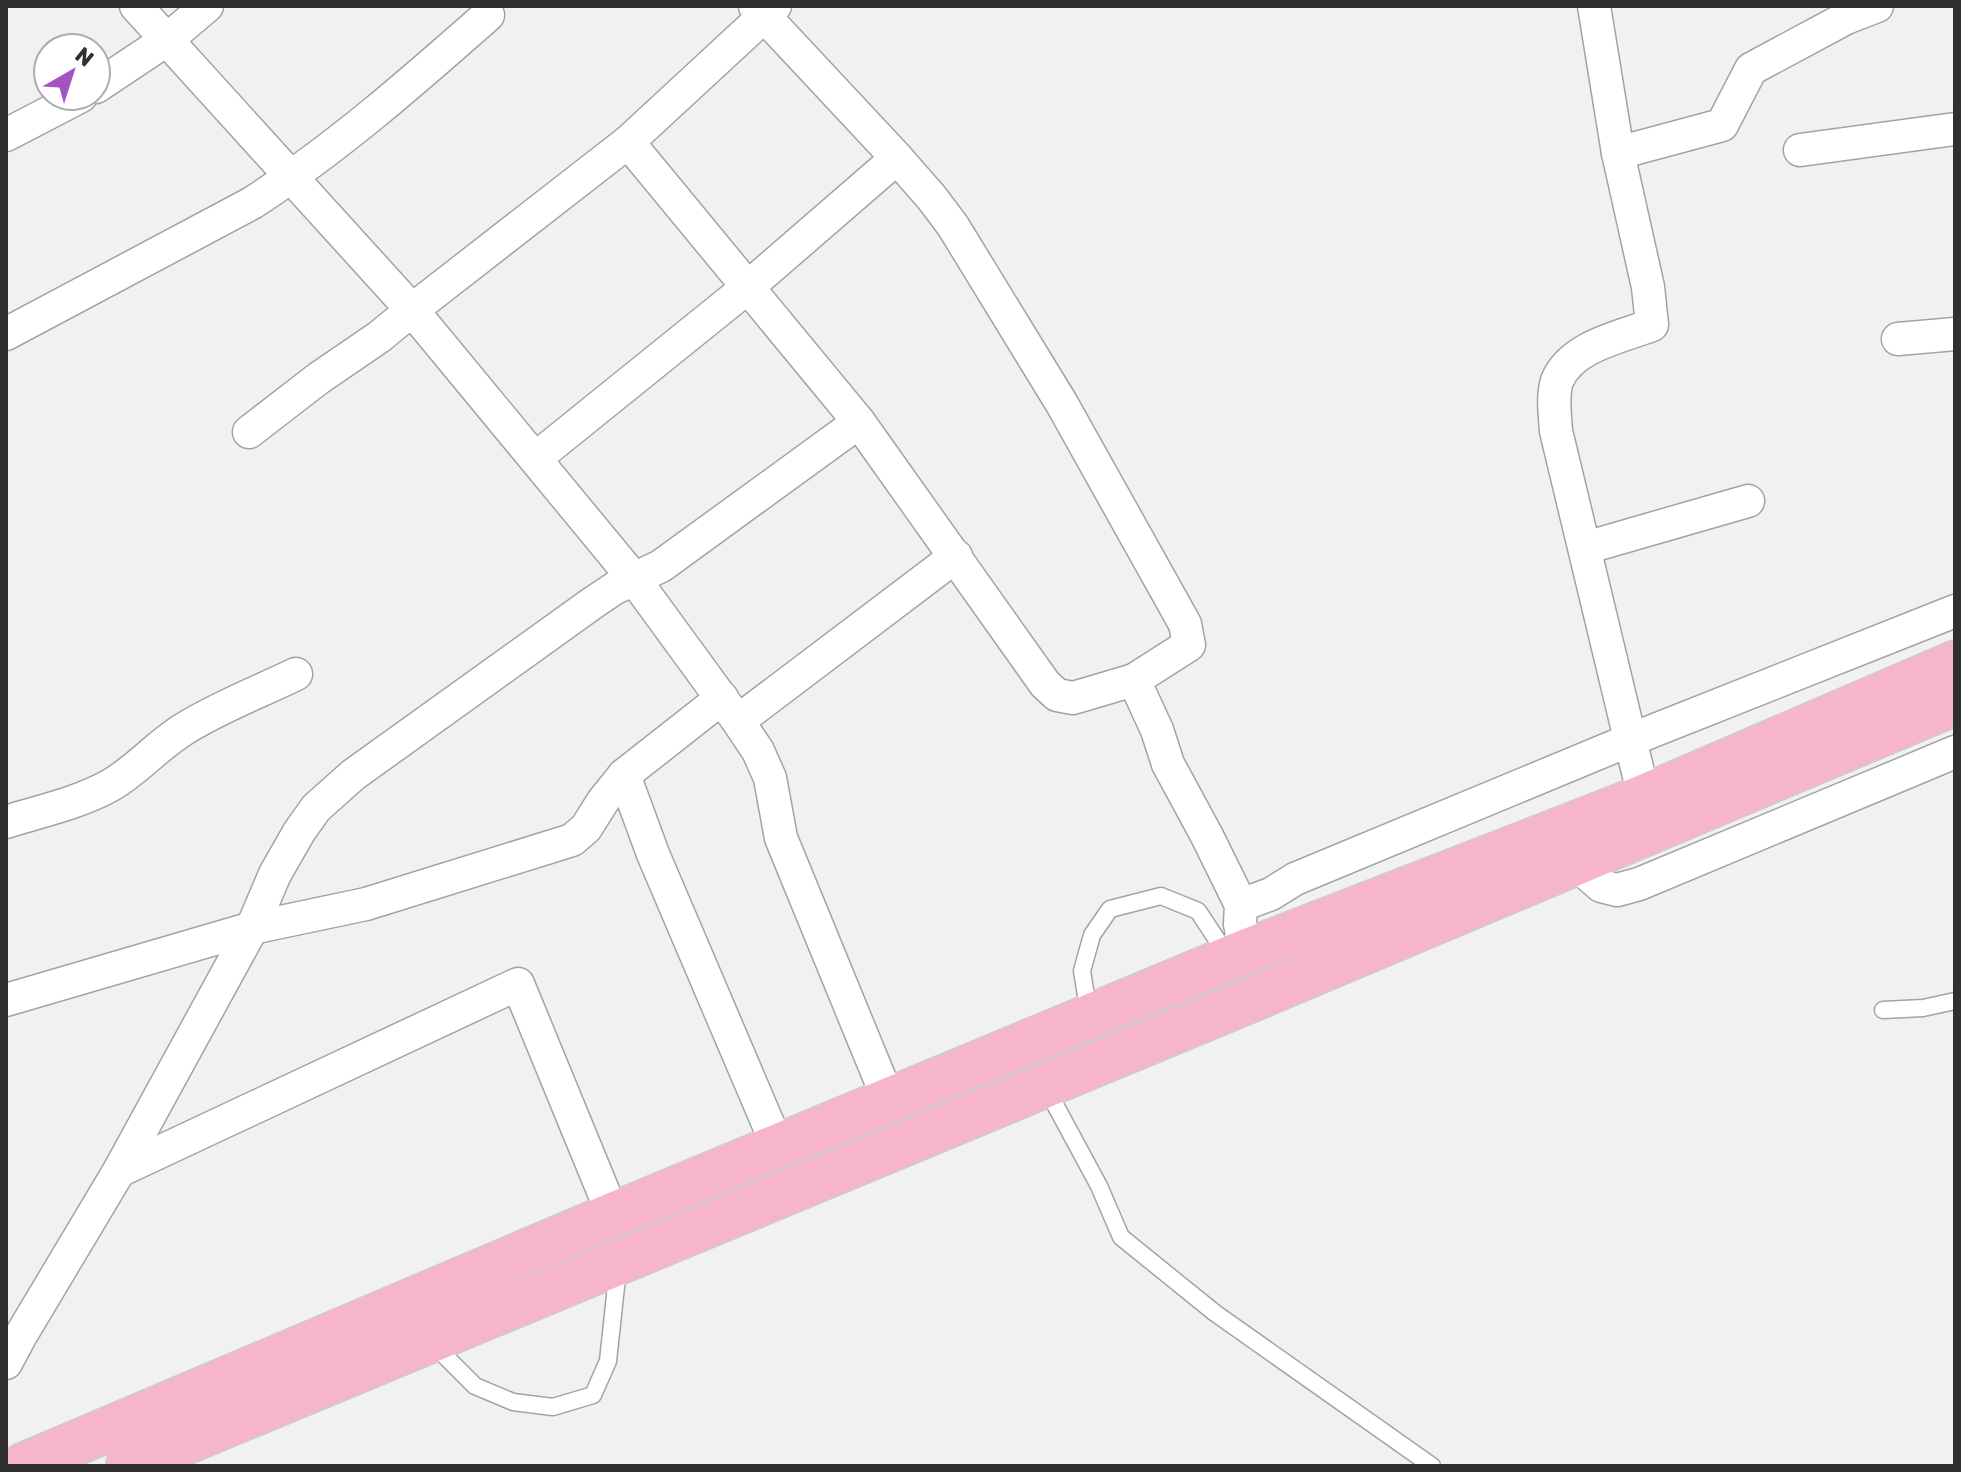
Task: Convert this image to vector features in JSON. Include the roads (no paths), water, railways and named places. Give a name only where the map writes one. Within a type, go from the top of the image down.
[{"type":"main road","points":[[22,1466],[613,1215],[1237,956],[1644,797],[1955,663]]},
{"type":"main road","points":[[128,1466],[1955,703]]},
{"type":"street","points":[[136,6],[412,310],[635,580],[730,709],[758,751],[770,778],[781,838],[889,1101]]},
{"type":"street","points":[[112,76],[168,39],[207,6]]},
{"type":"street","points":[[1594,6],[1618,153],[1648,287],[1652,325],[1584,351],[1566,364],[1557,382],[1554,400],[1556,431],[1644,797]]},
{"type":"street","points":[[1618,153],[1722,125],[1751,69],[1846,18],[1877,6]]},
{"type":"street","points":[[249,432],[379,337],[628,142],[765,9],[932,198],[953,226],[1062,404],[1185,624],[1189,645],[1134,680],[1073,698],[1057,695],[1045,684],[859,422],[628,142]]},
{"type":"street","points":[[6,334],[252,203],[388,102],[488,15]]},
{"type":"street","points":[[6,135],[50,112]]},
{"type":"street","points":[[1800,150],[1955,129]]},
{"type":"street","points":[[536,458],[748,287],[897,158]]},
{"type":"street","points":[[1898,339],[1955,334]]},
{"type":"street","points":[[6,1363],[14,1326],[119,1171],[252,928],[275,874],[316,808],[343,783],[594,602],[680,553],[859,422]]},
{"type":"street","points":[[1585,548],[1748,501]]},
{"type":"street","points":[[6,1000],[252,928],[366,904],[572,840],[586,828],[624,775],[730,709],[956,556]]},
{"type":"street","points":[[1241,905],[1271,894],[1295,879],[1630,740],[1955,611]]},
{"type":"street","points":[[6,822],[79,799],[108,786],[187,727],[296,674]]},
{"type":"street","points":[[1134,680],[1157,730],[1168,764],[1241,905],[1237,956]]},
{"type":"street","points":[[1574,862],[1601,886],[1617,890],[1639,884],[1955,752]]},
{"type":"street","points":[[624,775],[653,854],[778,1147]]},
{"type":"street","points":[[119,1171],[518,984],[613,1215]]},
{"type":"lane","points":[[1090,1017],[1082,971],[1092,935],[1110,909],[1161,896],[1198,911],[1237,956]]},
{"type":"lane","points":[[1883,1010],[1923,1008],[1955,1001]]},
{"type":"lane","points":[[1045,1085],[1099,1186],[1121,1237],[1215,1313],[1432,1466]]},
{"type":"lane","points":[[429,1340],[475,1386],[513,1402],[553,1407],[593,1395],[608,1361],[619,1262]]}]
